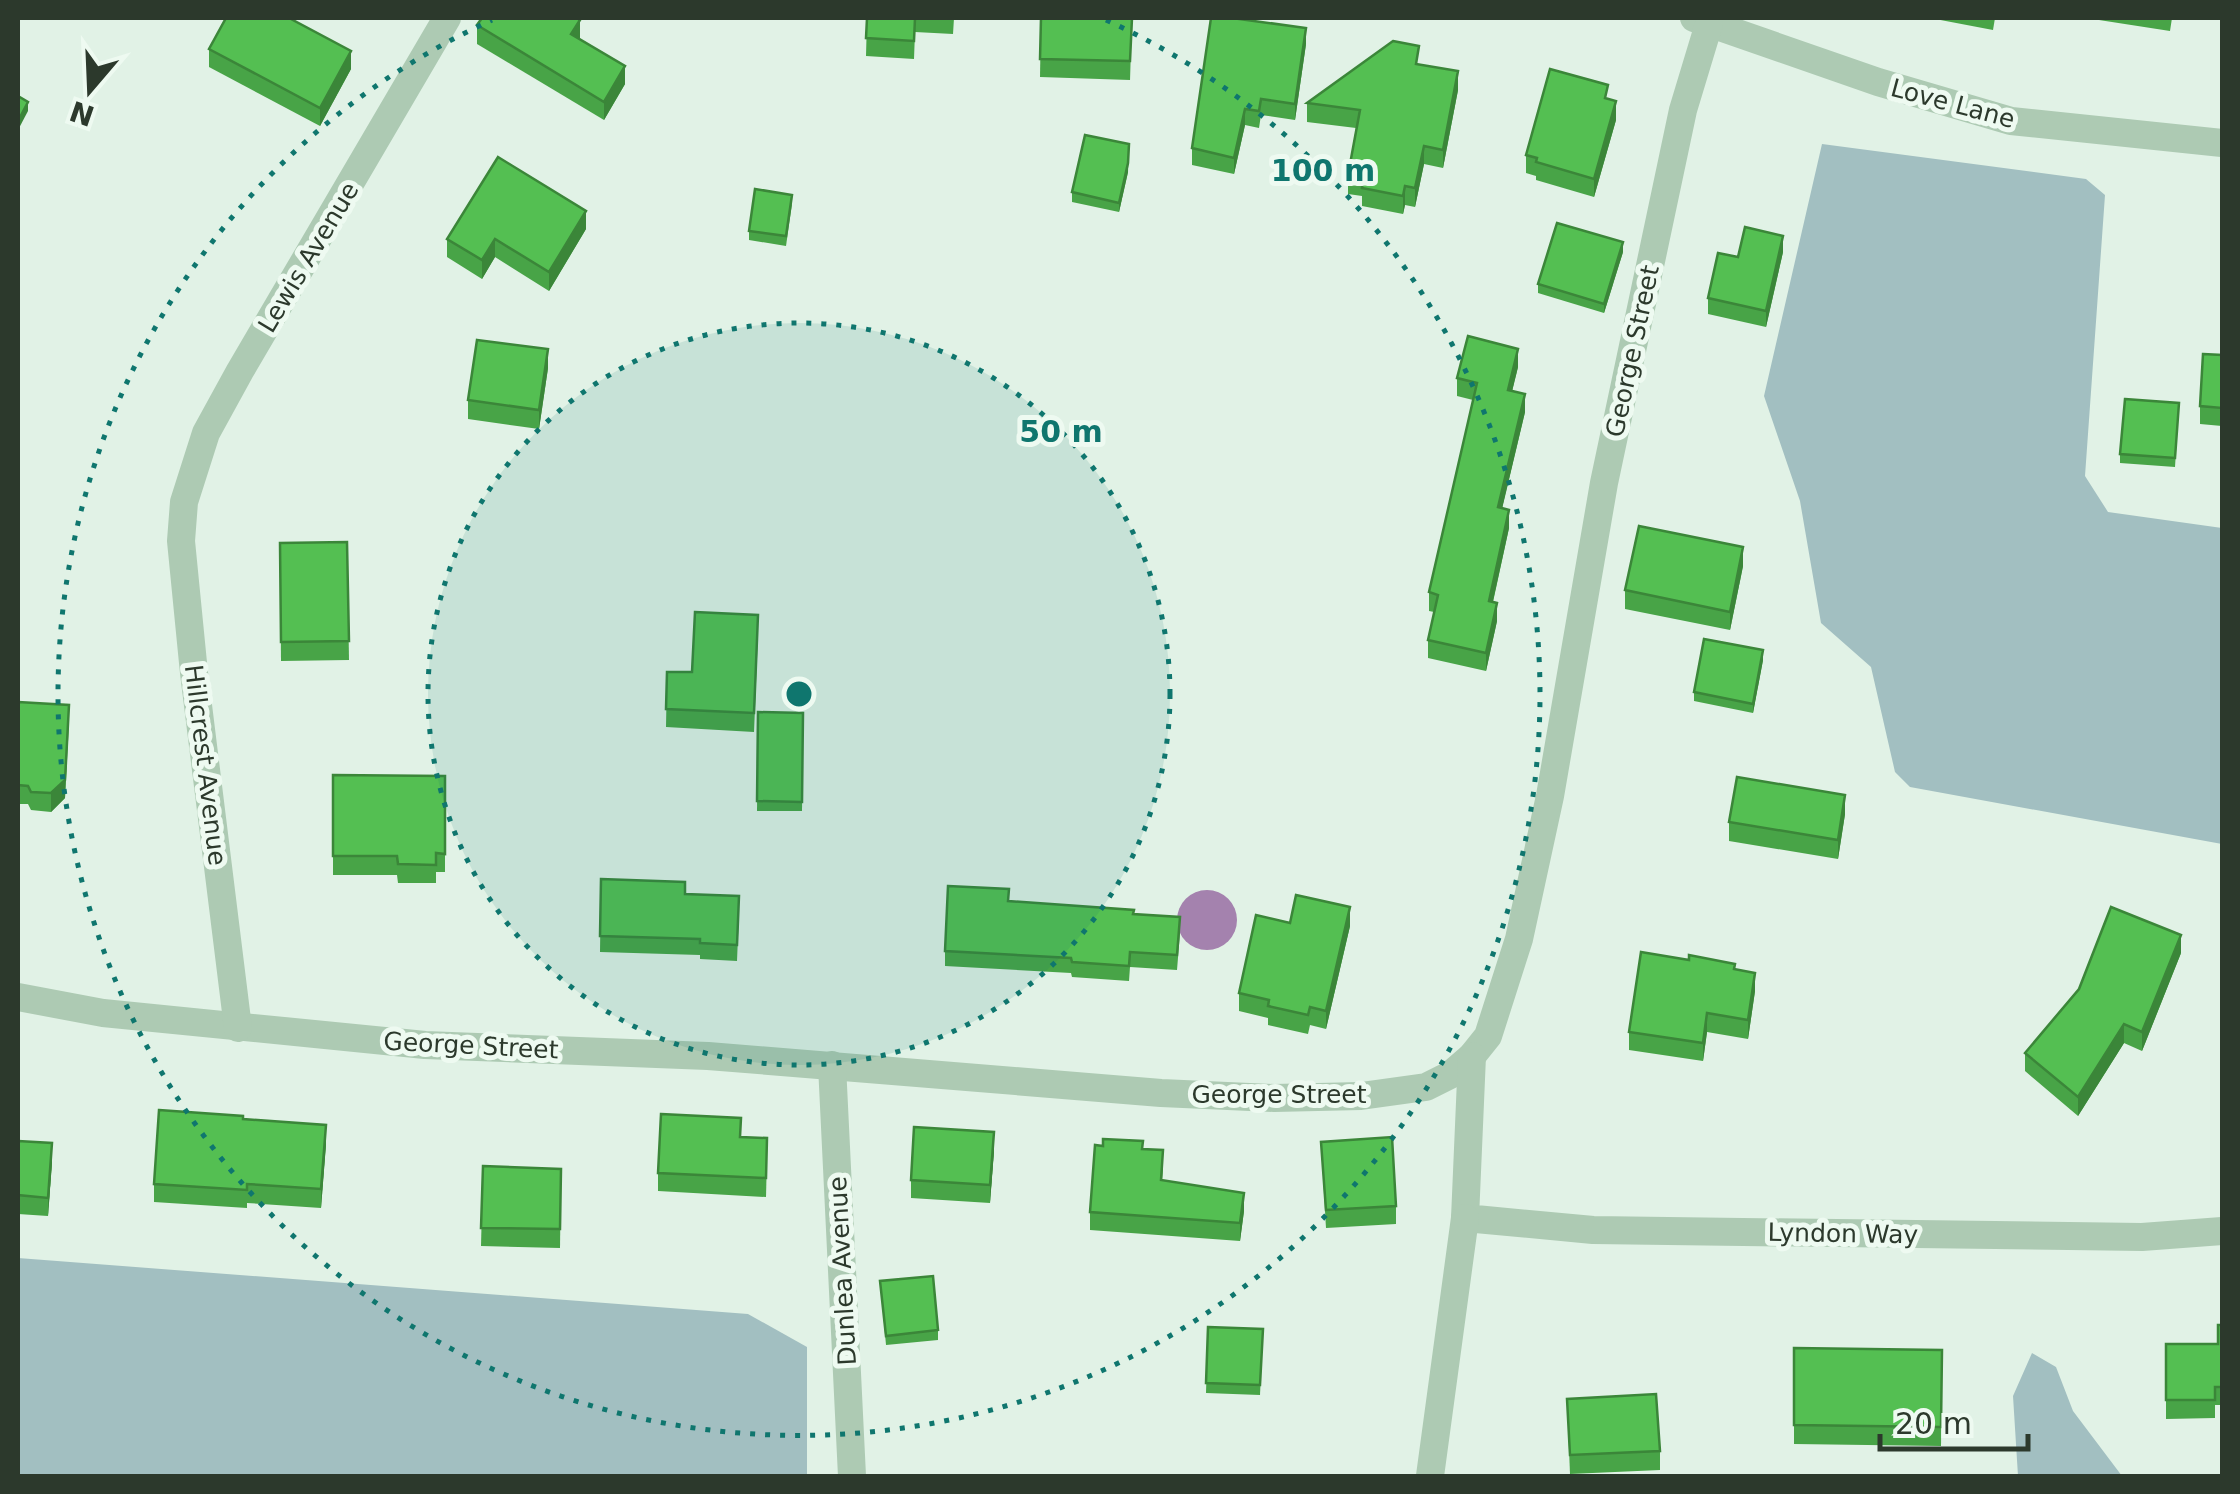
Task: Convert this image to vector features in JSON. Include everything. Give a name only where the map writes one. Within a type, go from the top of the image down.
[{"type":"street","name":"Lewis Avenue","points":[[184,502],[206,433],[447,18]]},
{"type":"street","name":"Love Lane","points":[[1701,21],[1878,82],[2010,120],[2222,144]]},
{"type":"street","name":"George Street","points":[[18,998],[103,1013],[425,1045],[624,1051],[832,1064],[1162,1093],[1274,1098],[1361,1096],[1426,1087],[1450,1075],[1488,1036],[1519,939],[1550,796],[1604,483],[1701,21]]},
{"type":"street","name":"Hillcrest Avenue","points":[[184,502],[181,541],[192,654],[238,1028]]},
{"type":"street","points":[[1430,1476],[1465,1218],[1472,1056]]},
{"type":"street","name":"Dunlea Avenue","points":[[832,1064],[852,1476]]},
{"type":"street","name":"Lyndon Way","points":[[1465,1218],[1594,1230],[2142,1237],[2222,1231]]},
{"type":"shaded area","points":[[1822,144],[2086,179],[2105,195],[2085,476],[2108,512],[2222,528],[2222,844],[1910,787],[1895,772],[1871,667],[1821,623],[1800,501],[1764,396]]},
{"type":"shaded area","points":[[1207,890],[1228,899],[1237,920],[1228,941],[1207,950],[1186,941],[1177,920],[1186,899]]},
{"type":"shaded area","points":[[18,1258],[748,1314],[807,1347],[807,1476],[18,1476]]},
{"type":"shaded area","points":[[2032,1353],[2056,1367],[2073,1411],[2122,1476],[2018,1476],[2013,1396]]},
{"type":"building","points":[[226,18],[289,18],[351,51],[320,108],[209,49]]},
{"type":"building","points":[[482,18],[576,18],[580,20],[571,34],[625,66],[604,102],[477,25]]},
{"type":"building","points":[[867,18],[915,18],[914,41],[866,38]]},
{"type":"building","points":[[1041,18],[1132,18],[1130,61],[1040,59]]},
{"type":"building","points":[[1211,18],[1306,28],[1295,104],[1261,99],[1259,111],[1245,109],[1234,158],[1192,148]]},
{"type":"building","points":[[1393,41],[1419,46],[1416,64],[1458,71],[1443,150],[1424,146],[1415,188],[1405,186],[1403,196],[1362,188],[1363,178],[1348,175],[1360,110],[1307,103]]},
{"type":"building","points":[[1550,69],[1608,85],[1605,98],[1616,101],[1594,179],[1536,162],[1537,158],[1526,155]]},
{"type":"building","points":[[18,96],[28,102],[18,121]]},
{"type":"building","points":[[1085,135],[1129,144],[1119,203],[1072,192]]},
{"type":"building","points":[[498,157],[586,211],[549,272],[495,239],[482,260],[447,239]]},
{"type":"building","points":[[755,189],[792,195],[786,236],[749,231]]},
{"type":"building","points":[[1557,223],[1623,242],[1604,304],[1538,284]]},
{"type":"building","points":[[1745,227],[1783,236],[1766,311],[1708,298],[1718,253],[1738,257]]},
{"type":"building","points":[[1468,336],[1518,349],[1508,390],[1525,394],[1498,507],[1509,510],[1489,601],[1497,603],[1486,653],[1428,640],[1438,595],[1429,592],[1477,383],[1457,378]]},
{"type":"building","points":[[477,340],[548,349],[539,410],[468,400]]},
{"type":"building","points":[[2203,354],[2222,355],[2222,408],[2200,406]]},
{"type":"building","points":[[2125,399],[2179,403],[2175,458],[2120,454]]},
{"type":"building","points":[[1639,526],[1743,547],[1730,612],[1625,590]]},
{"type":"building","points":[[347,542],[349,641],[281,642],[280,543]]},
{"type":"building","points":[[695,612],[758,615],[754,713],[666,709],[667,672],[692,672]]},
{"type":"building","points":[[1704,639],[1763,650],[1753,704],[1694,692]]},
{"type":"building","points":[[18,702],[69,705],[65,780],[51,793],[31,792],[28,786],[18,785]]},
{"type":"building","points":[[758,712],[803,713],[802,802],[757,801]]},
{"type":"building","points":[[333,775],[445,776],[445,854],[436,853],[436,865],[398,864],[397,856],[333,856]]},
{"type":"building","points":[[1737,777],[1845,795],[1838,840],[1729,822]]},
{"type":"building","points":[[601,879],[685,882],[685,894],[739,896],[737,945],[700,943],[700,939],[600,936]]},
{"type":"building","points":[[948,886],[1009,889],[1008,901],[1180,917],[1177,955],[1130,952],[1129,966],[1072,962],[1071,958],[945,951]]},
{"type":"building","points":[[1296,895],[1350,907],[1326,1011],[1310,1007],[1308,1015],[1268,1006],[1269,1000],[1239,993],[1256,915],[1290,923]]},
{"type":"building","points":[[2111,907],[2181,935],[2142,1032],[2124,1024],[2078,1097],[2025,1053],[2079,989]]},
{"type":"building","points":[[1641,952],[1689,960],[1689,955],[1735,964],[1734,969],[1755,973],[1748,1020],[1707,1013],[1703,1043],[1629,1032]]},
{"type":"building","points":[[159,1110],[326,1125],[321,1189],[247,1184],[247,1190],[154,1184]]},
{"type":"building","points":[[661,1114],[741,1118],[740,1137],[767,1138],[766,1178],[658,1173]]},
{"type":"building","points":[[914,1127],[994,1132],[990,1185],[911,1180]]},
{"type":"building","points":[[1392,1137],[1396,1206],[1326,1210],[1321,1142]]},
{"type":"building","points":[[1103,1139],[1143,1141],[1142,1149],[1163,1150],[1161,1180],[1244,1193],[1240,1223],[1090,1212],[1095,1145],[1103,1146]]},
{"type":"building","points":[[18,1141],[52,1143],[48,1198],[18,1195]]},
{"type":"building","points":[[483,1166],[561,1169],[560,1229],[481,1228]]},
{"type":"building","points":[[933,1276],[938,1330],[886,1336],[880,1281]]},
{"type":"building","points":[[2218,1325],[2222,1325],[2222,1387],[2215,1387],[2215,1400],[2166,1400],[2166,1344],[2218,1344]]},
{"type":"building","points":[[1208,1327],[1263,1329],[1260,1385],[1206,1383]]},
{"type":"building","points":[[1794,1348],[1942,1350],[1941,1427],[1794,1425]]},
{"type":"building","points":[[1656,1394],[1660,1451],[1570,1455],[1567,1399]]}]
